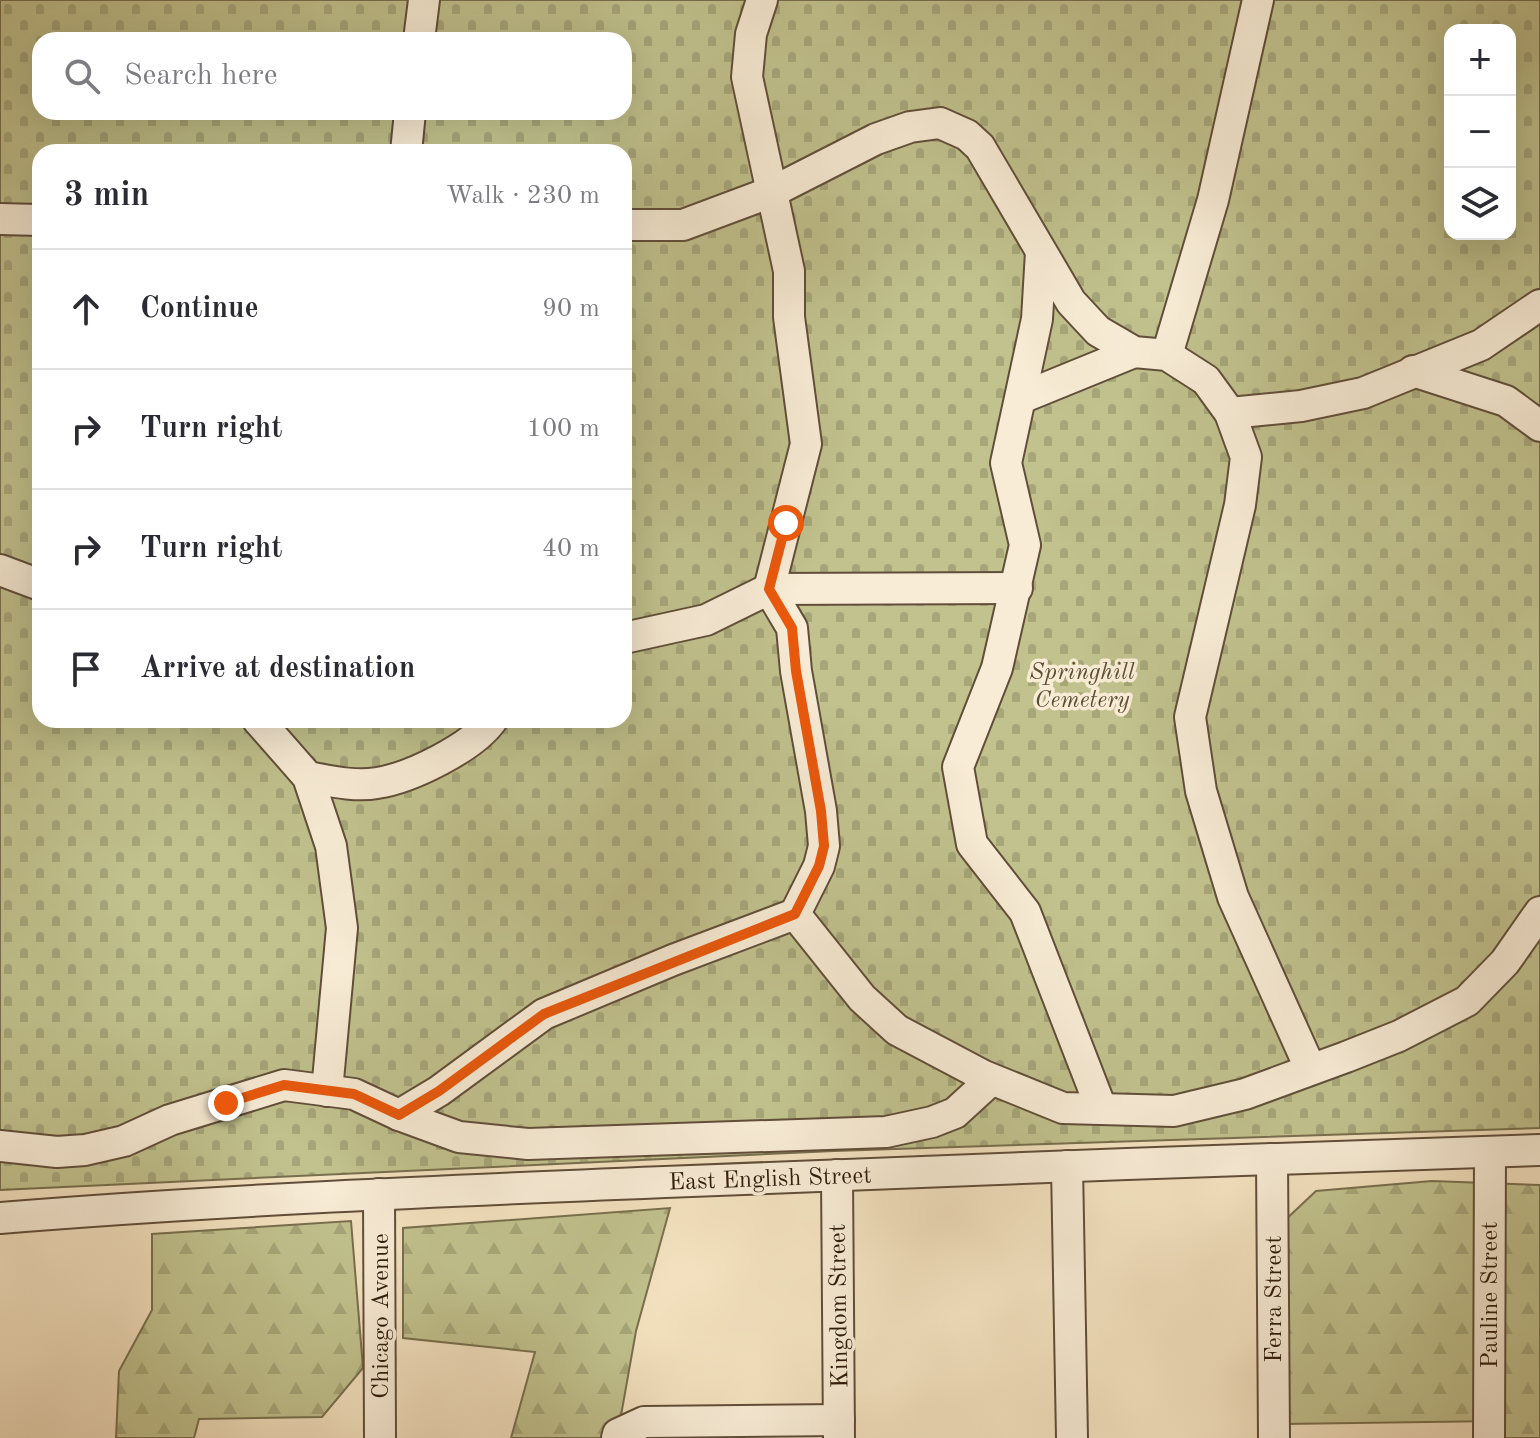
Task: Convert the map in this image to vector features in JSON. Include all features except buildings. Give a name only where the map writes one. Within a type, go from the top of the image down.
[{"type":"street","points":[[420,32],[424,0]]},
{"type":"street","points":[[399,1115],[439,1091],[544,1014],[795,914],[819,866],[824,846],[821,811],[796,671],[792,628],[769,589],[806,444],[789,317],[789,271],[747,77],[751,34],[762,0]]},
{"type":"street","points":[[1167,355],[1213,200],[1258,0]]},
{"type":"street","points":[[407,144],[409,120]]},
{"type":"street","points":[[632,225],[683,225],[774,191],[876,139],[910,127],[940,123],[967,135],[980,147],[1071,302],[1098,331],[1134,352],[1167,355],[1206,380],[1230,413],[1246,457],[1240,505],[1190,717],[1201,791],[1233,897],[1310,1068]]},
{"type":"street","points":[[0,219],[32,220]]},
{"type":"street","points":[[1041,252],[1037,319],[1006,463],[1025,545],[997,668],[958,767],[972,844],[1025,912],[1101,1108]]},
{"type":"street","points":[[1230,413],[1301,406],[1363,393],[1481,345],[1540,305]]},
{"type":"street","points":[[1021,398],[1134,352]]},
{"type":"street","points":[[1413,371],[1506,401],[1540,426]]},
{"type":"street","points":[[0,570],[32,582]]},
{"type":"street","points":[[632,636],[706,620],[769,589],[1017,588]]},
{"type":"street","points":[[265,728],[308,777],[331,846],[342,928],[327,1091]]},
{"type":"street","points":[[308,777],[347,784],[377,784],[445,757],[487,728]]},
{"type":"street","points":[[795,914],[862,998],[897,1030],[991,1080],[1063,1108],[1174,1111],[1245,1094],[1399,1036],[1467,1001],[1505,962],[1540,912]]},
{"type":"street","points":[[0,1146],[57,1152],[85,1150],[124,1141],[170,1120],[284,1085],[354,1094],[459,1137],[528,1144],[886,1132],[932,1122],[955,1113],[991,1080]]},
{"type":"street","name":"East English Street","points":[[0,1218],[171,1204],[379,1194],[1540,1150]]},
{"type":"street","name":"Pauline Street","points":[[1489,1438],[1490,1152]]},
{"type":"street","name":"Ferra Street","points":[[1272,1159],[1274,1438]]},
{"type":"street","points":[[1067,1166],[1072,1438]]},
{"type":"street","name":"Kingdom Street","points":[[837,1175],[839,1429]]},
{"type":"street","name":"Chicago Avenue","points":[[379,1194],[380,1438]]},
{"type":"street","points":[[617,1438],[618,1434],[644,1422],[839,1429]]},
{"type":"green space","name":"Springhill Cemetery","points":[[0,0],[1540,0],[1540,1128],[834,1151],[0,1190]]},
{"type":"green space","points":[[1432,1181],[1540,1185],[1540,1438],[1500,1438],[1499,1421],[1284,1424],[1282,1223],[1316,1191]]},
{"type":"green space","points":[[670,1208],[636,1331],[617,1438],[511,1438],[535,1352],[403,1338],[403,1228]]},
{"type":"green space","points":[[351,1221],[363,1368],[322,1417],[199,1419],[194,1438],[116,1438],[119,1371],[152,1310],[152,1234]]},
{"type":"route","points":[[226,1103],[284,1085],[354,1094],[399,1115],[439,1091],[544,1014],[673,960],[795,914],[819,866],[824,846],[792,628],[769,589],[786,523]]}]
